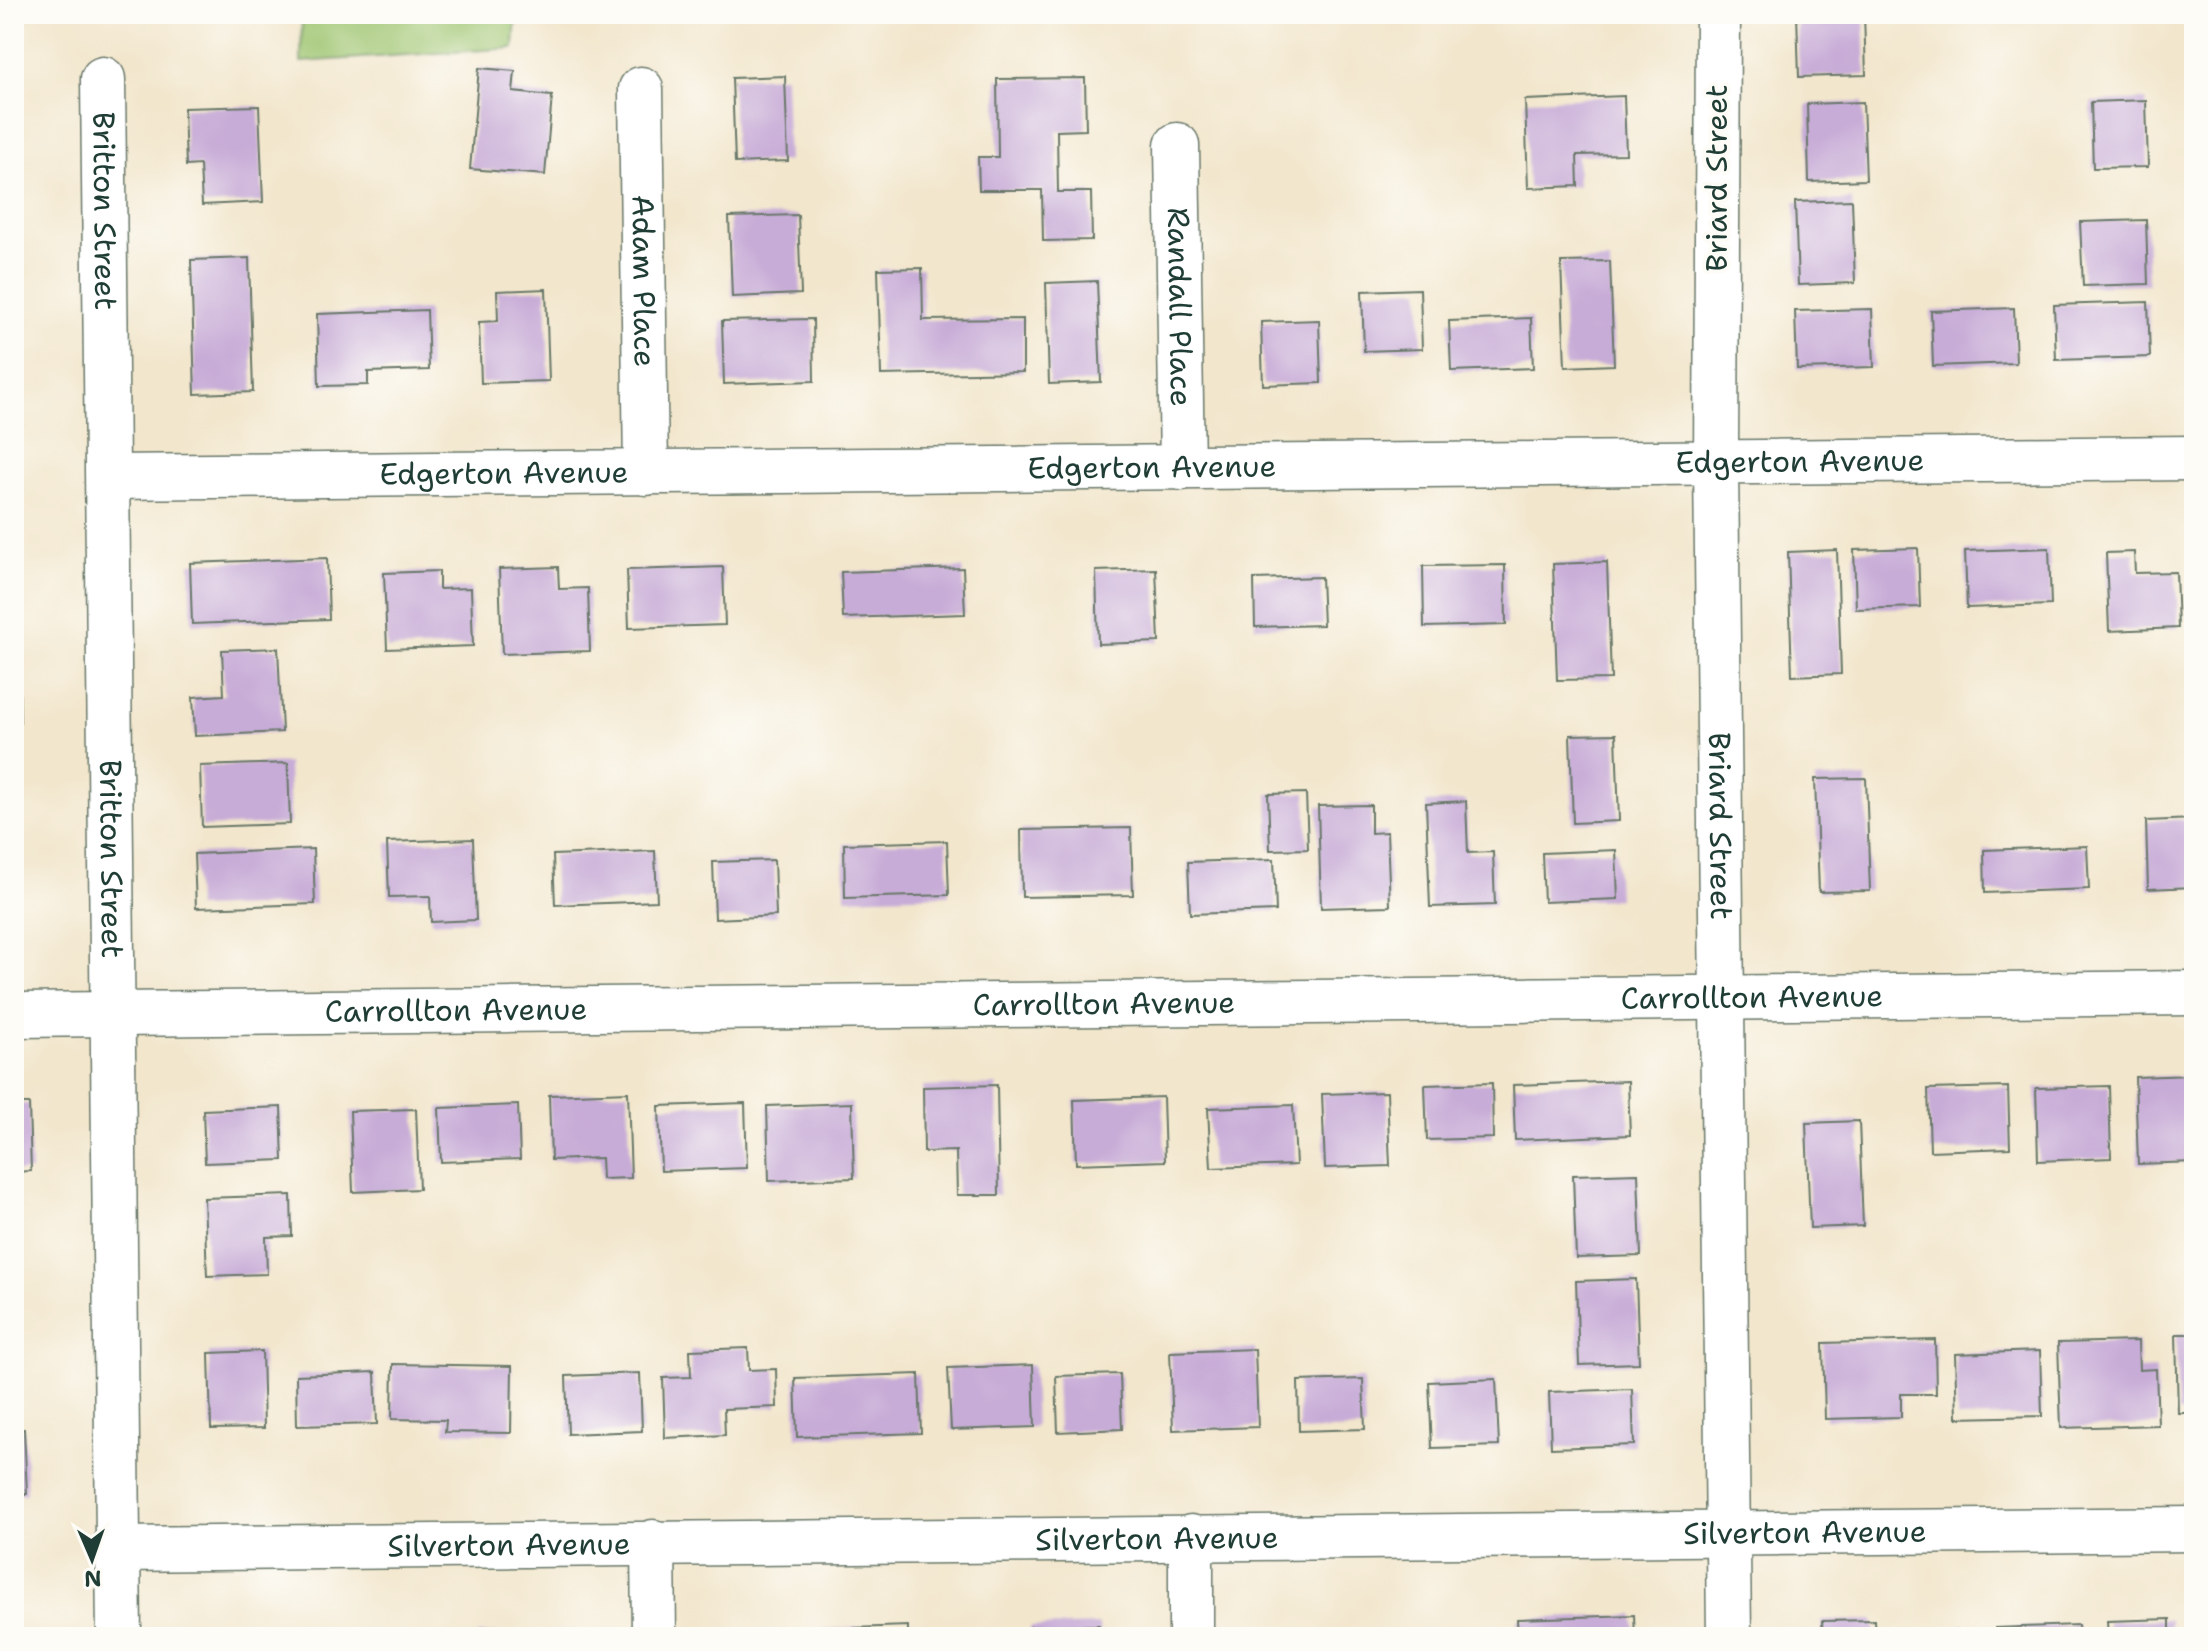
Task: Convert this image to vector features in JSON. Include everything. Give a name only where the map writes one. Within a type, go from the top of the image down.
[{"type":"street","name":"Briard Street","points":[[1718,14],[1716,463],[1725,1533],[1729,1637]]},
{"type":"street","name":"Britton Street","points":[[103,79],[119,1637]]},
{"type":"street","name":"Adam Place","points":[[641,89],[646,473]]},
{"type":"street","name":"Randall Place","points":[[1177,145],[1182,468]]},
{"type":"street","name":"Edgerton Avenue","points":[[108,477],[2194,458]]},
{"type":"street","name":"Carrollton Avenue","points":[[14,1015],[2194,993]]},
{"type":"street","name":"Silverton Avenue","points":[[119,1549],[2194,1529]]},
{"type":"street","points":[[1191,1537],[1191,1637]]},
{"type":"street","points":[[653,1542],[654,1637]]},
{"type":"green space","points":[[302,14],[516,14],[514,48],[301,62]]},
{"type":"building","points":[[1797,14],[1864,14],[1866,75],[1799,77]]},
{"type":"building","points":[[479,68],[515,71],[513,92],[552,96],[545,175],[470,169]]},
{"type":"building","points":[[785,76],[788,161],[735,163],[732,78]]},
{"type":"building","points":[[1085,78],[1086,130],[1057,131],[1058,192],[1091,192],[1092,240],[1043,241],[1042,190],[979,190],[978,157],[998,157],[997,79]]},
{"type":"building","points":[[1624,96],[1626,154],[1577,155],[1578,186],[1528,188],[1525,100]]},
{"type":"building","points":[[2146,100],[2148,167],[2093,168],[2091,102]]},
{"type":"building","points":[[1863,102],[1866,180],[1809,182],[1807,104]]},
{"type":"building","points":[[259,106],[263,202],[202,205],[200,165],[186,166],[184,108]]},
{"type":"building","points":[[1852,200],[1855,283],[1798,285],[1795,202]]},
{"type":"building","points":[[798,215],[801,294],[732,297],[729,217]]},
{"type":"building","points":[[2146,220],[2148,284],[2083,286],[2080,222]]},
{"type":"building","points":[[14,256],[17,256],[18,292],[14,292]]},
{"type":"building","points":[[249,258],[253,392],[195,394],[191,260]]},
{"type":"building","points":[[1610,261],[1614,365],[1565,367],[1561,262]]},
{"type":"building","points":[[922,268],[923,320],[1023,319],[1023,372],[881,375],[878,269]]},
{"type":"building","points":[[1097,281],[1101,382],[1049,384],[1046,283]]},
{"type":"building","points":[[546,289],[549,381],[481,383],[479,322],[498,321],[497,291]]},
{"type":"building","points":[[1420,289],[1422,349],[1364,351],[1362,291]]},
{"type":"building","points":[[2148,302],[2150,357],[2056,360],[2054,305]]},
{"type":"building","points":[[2014,308],[2016,363],[1933,366],[1931,311]]},
{"type":"building","points":[[1872,309],[1874,367],[1797,369],[1795,311]]},
{"type":"building","points":[[427,310],[429,370],[368,372],[368,385],[319,386],[317,314]]},
{"type":"building","points":[[1531,318],[1533,368],[1451,371],[1449,321]]},
{"type":"building","points":[[813,319],[814,381],[724,384],[722,321]]},
{"type":"building","points":[[1319,320],[1321,383],[1263,385],[1261,322]]},
{"type":"building","points":[[14,365],[18,365],[18,409],[14,409]]},
{"type":"building","points":[[14,480],[19,480],[20,522],[14,522]]},
{"type":"building","points":[[1918,548],[1920,607],[1856,609],[1854,550]]},
{"type":"building","points":[[2049,548],[2051,605],[1967,608],[1965,551]]},
{"type":"building","points":[[1837,550],[1841,674],[1792,676],[1788,552]]},
{"type":"building","points":[[2134,552],[2135,573],[2176,572],[2178,628],[2109,631],[2106,553]]},
{"type":"building","points":[[327,558],[329,619],[192,624],[190,563]]},
{"type":"building","points":[[1607,562],[1611,679],[1557,680],[1553,564]]},
{"type":"building","points":[[1505,565],[1506,625],[1424,627],[1423,566]]},
{"type":"building","points":[[558,567],[559,589],[588,588],[590,651],[502,654],[499,569]]},
{"type":"building","points":[[723,567],[725,625],[629,628],[627,570]]},
{"type":"building","points":[[963,568],[965,614],[843,618],[841,572]]},
{"type":"building","points":[[1156,569],[1159,642],[1098,644],[1096,571]]},
{"type":"building","points":[[439,571],[439,589],[471,588],[473,646],[387,649],[384,573]]},
{"type":"building","points":[[1321,577],[1323,625],[1255,627],[1254,579]]},
{"type":"building","points":[[14,589],[19,589],[20,636],[14,636]]},
{"type":"building","points":[[278,648],[282,732],[195,736],[193,697],[224,695],[222,650]]},
{"type":"building","points":[[14,678],[19,678],[20,722],[14,723]]},
{"type":"building","points":[[1616,734],[1619,821],[1573,823],[1570,735]]},
{"type":"building","points":[[288,763],[290,824],[202,827],[200,766]]},
{"type":"building","points":[[1866,778],[1870,891],[1819,892],[1815,779]]},
{"type":"building","points":[[1306,793],[1308,849],[1270,850],[1268,794]]},
{"type":"building","points":[[1466,801],[1468,853],[1493,852],[1495,905],[1430,907],[1426,803]]},
{"type":"building","points":[[1371,805],[1371,833],[1387,832],[1390,906],[1321,908],[1318,806]]},
{"type":"building","points":[[2194,819],[2194,887],[2148,889],[2146,821]]},
{"type":"building","points":[[1131,828],[1133,895],[1022,897],[1021,830]]},
{"type":"building","points":[[473,839],[476,920],[431,922],[430,896],[389,897],[387,842]]},
{"type":"building","points":[[947,841],[949,895],[845,898],[844,844]]},
{"type":"building","points":[[2087,846],[2089,889],[1985,893],[1984,850]]},
{"type":"building","points":[[313,849],[315,904],[196,908],[194,854]]},
{"type":"building","points":[[1616,850],[1618,899],[1544,902],[1542,853]]},
{"type":"building","points":[[655,851],[657,901],[555,905],[553,855]]},
{"type":"building","points":[[1274,859],[1276,911],[1190,914],[1188,862]]},
{"type":"building","points":[[774,860],[776,916],[715,919],[713,862]]},
{"type":"building","points":[[2194,1075],[2194,1162],[2138,1164],[2135,1077]]},
{"type":"building","points":[[1628,1081],[1630,1135],[1515,1140],[1513,1085]]},
{"type":"building","points":[[1492,1083],[1493,1138],[1427,1140],[1425,1085]]},
{"type":"building","points":[[997,1085],[999,1195],[957,1195],[956,1151],[924,1152],[923,1087]]},
{"type":"building","points":[[2109,1086],[2111,1158],[2038,1161],[2036,1088]]},
{"type":"building","points":[[2008,1087],[2010,1148],[1930,1151],[1928,1089]]},
{"type":"building","points":[[628,1092],[631,1178],[602,1179],[601,1158],[551,1160],[549,1095]]},
{"type":"building","points":[[1387,1092],[1390,1166],[1325,1168],[1322,1094]]},
{"type":"building","points":[[1163,1097],[1165,1161],[1076,1164],[1074,1100]]},
{"type":"building","points":[[745,1103],[747,1168],[661,1171],[659,1106]]},
{"type":"building","points":[[852,1103],[854,1178],[769,1181],[767,1106]]},
{"type":"building","points":[[14,1104],[29,1104],[31,1171],[14,1172]]},
{"type":"building","points":[[518,1105],[520,1159],[441,1162],[439,1108]]},
{"type":"building","points":[[1293,1105],[1296,1165],[1211,1168],[1208,1108]]},
{"type":"building","points":[[281,1107],[283,1160],[205,1163],[203,1110]]},
{"type":"building","points":[[416,1109],[419,1189],[353,1192],[350,1111]]},
{"type":"building","points":[[1859,1121],[1863,1226],[1810,1228],[1806,1123]]},
{"type":"building","points":[[1638,1173],[1641,1256],[1576,1258],[1573,1175]]},
{"type":"building","points":[[291,1195],[292,1236],[266,1237],[267,1274],[207,1276],[204,1198]]},
{"type":"building","points":[[1636,1279],[1639,1363],[1579,1365],[1576,1281]]},
{"type":"building","points":[[14,1333],[17,1333],[19,1403],[14,1403]]},
{"type":"building","points":[[2176,1334],[2194,1334],[2194,1413],[2178,1413]]},
{"type":"building","points":[[1935,1340],[1936,1394],[1901,1394],[1901,1417],[1825,1419],[1823,1343]]},
{"type":"building","points":[[2138,1341],[2139,1370],[2156,1369],[2158,1425],[2061,1428],[2058,1343]]},
{"type":"building","points":[[748,1348],[749,1370],[776,1369],[777,1407],[724,1409],[725,1435],[665,1438],[663,1378],[691,1377],[690,1350]]},
{"type":"building","points":[[1255,1349],[1258,1427],[1173,1430],[1170,1352]]},
{"type":"building","points":[[262,1351],[264,1428],[211,1429],[209,1353]]},
{"type":"building","points":[[2040,1351],[2042,1416],[1957,1418],[1955,1354]]},
{"type":"building","points":[[393,1364],[512,1366],[511,1433],[445,1432],[446,1420],[392,1419]]},
{"type":"building","points":[[1033,1365],[1035,1427],[951,1430],[948,1368]]},
{"type":"building","points":[[375,1372],[377,1424],[297,1426],[296,1375]]},
{"type":"building","points":[[640,1373],[642,1431],[568,1434],[566,1376]]},
{"type":"building","points":[[919,1374],[921,1433],[797,1437],[795,1378]]},
{"type":"building","points":[[1120,1374],[1122,1429],[1058,1432],[1056,1376]]},
{"type":"building","points":[[1363,1379],[1365,1429],[1299,1431],[1298,1381]]},
{"type":"building","points":[[1496,1379],[1499,1446],[1432,1448],[1429,1382]]},
{"type":"building","points":[[1632,1389],[1634,1445],[1551,1448],[1549,1392]]},
{"type":"building","points":[[24,1429],[27,1494],[14,1494],[14,1430]]},
{"type":"building","points":[[1634,1615],[1635,1637],[1518,1637],[1517,1619]]},
{"type":"building","points":[[2170,1619],[2170,1637],[2108,1637],[2107,1621]]},
{"type":"building","points":[[1874,1620],[1875,1637],[1823,1637],[1822,1621]]},
{"type":"building","points":[[1099,1625],[1100,1637],[1031,1637],[1030,1627]]},
{"type":"building","points":[[2078,1625],[2079,1637],[1995,1637],[1995,1628]]},
{"type":"building","points":[[908,1626],[908,1637],[824,1637],[823,1629]]},
{"type":"building","points":[[1977,1630],[1977,1637],[1893,1637],[1893,1633]]},
{"type":"building","points":[[571,1631],[571,1637],[477,1637],[477,1634]]},
{"type":"building","points":[[1380,1632],[1380,1637],[1300,1637],[1300,1634]]}]
